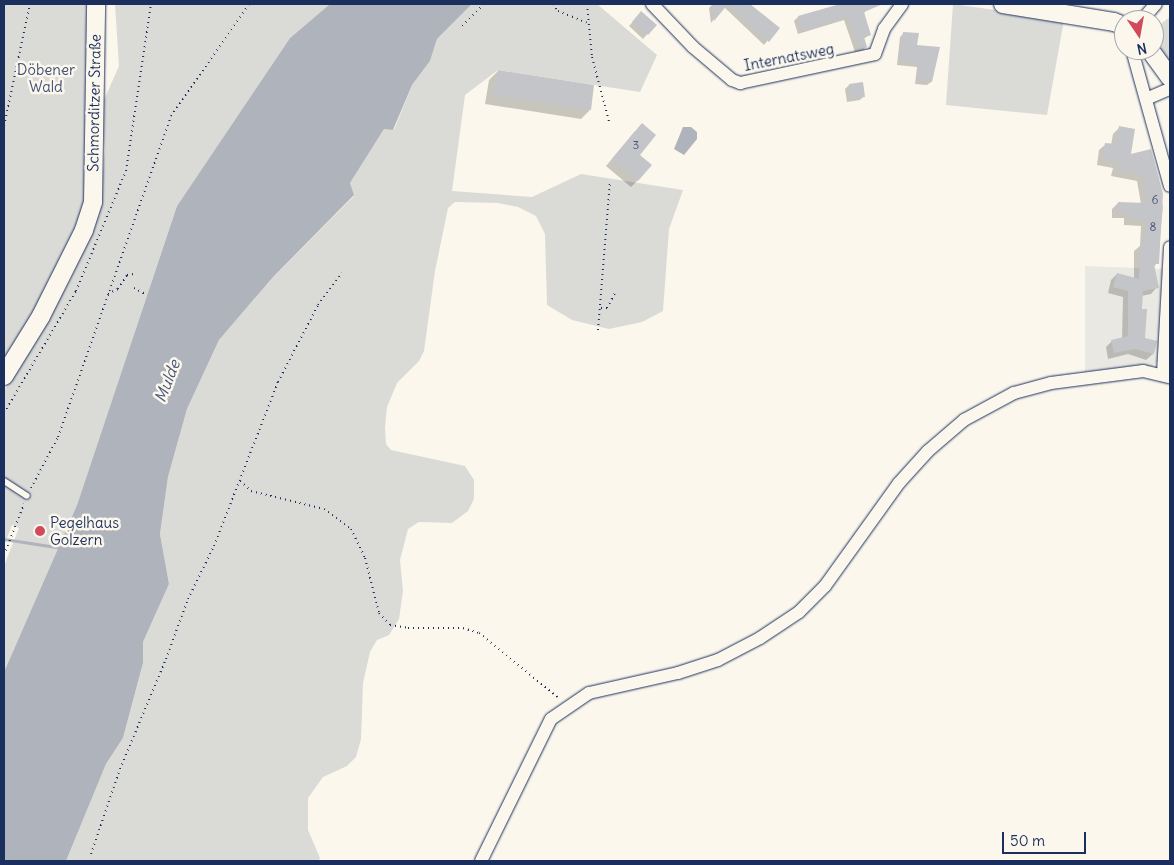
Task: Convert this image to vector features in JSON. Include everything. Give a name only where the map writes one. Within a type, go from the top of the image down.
[{"type":"main road","name":"Schmorditzer Straße","points":[[4,376],[42,316],[84,230],[92,202],[96,4]]},
{"type":"main road","points":[[1003,4],[1114,22]]},
{"type":"main road","points":[[1157,60],[1170,78]]},
{"type":"street","name":"Internatsweg","points":[[652,4],[693,48],[732,80],[740,83],[875,54],[884,29],[902,4]]},
{"type":"street","points":[[1135,60],[1170,186]]},
{"type":"street","points":[[1146,99],[1170,89]]},
{"type":"street","points":[[481,861],[508,811],[539,737],[551,719],[567,705],[589,693],[697,668],[760,638],[812,600],[899,483],[928,451],[964,420],[1014,393],[1070,380],[1143,371],[1166,375],[1170,247]]},
{"type":"lane","points":[[4,481],[27,496]]},
{"type":"path","points":[[4,126],[30,4]]},
{"type":"path","points":[[4,413],[76,291],[126,171],[151,4]]},
{"type":"path","points":[[4,555],[27,496],[58,437],[171,116],[250,4]]},
{"type":"path","points":[[462,26],[484,4]]},
{"type":"path","points":[[553,4],[558,11],[587,23]]},
{"type":"path","points":[[587,4],[587,23],[592,58],[610,125]]},
{"type":"path","points":[[598,330],[610,182]]},
{"type":"path","points":[[91,854],[120,769],[166,659],[188,599],[214,546],[297,343],[318,305],[342,273]]},
{"type":"path","points":[[108,294],[118,289],[127,275],[134,274]]},
{"type":"path","points":[[134,288],[147,295]]},
{"type":"path","points":[[601,308],[607,308],[616,291]]},
{"type":"path","points":[[240,481],[251,491],[324,509],[351,529],[365,558],[379,613],[390,625],[408,628],[463,628],[479,633],[567,705]]},
{"type":"path","points":[[50,522],[67,528]]},
{"type":"shaded area","points":[[1085,266],[1164,269],[1158,361],[1152,366],[1085,372]]},
{"type":"green space","name":"Döbener Wald","points":[[4,4],[90,4],[88,196],[65,256],[4,365]]},
{"type":"green space","points":[[115,4],[330,4],[290,38],[177,206],[77,505],[4,672],[4,566],[19,528],[12,525],[4,546],[4,391],[70,280],[99,215],[105,150],[100,109],[119,66]]},
{"type":"green space","points":[[472,4],[597,4],[657,55],[640,92],[498,70],[465,95],[452,191],[532,197],[581,174],[683,190],[669,229],[663,311],[642,322],[609,329],[572,320],[547,305],[545,234],[536,216],[518,207],[498,203],[455,202],[448,208],[435,271],[424,351],[419,361],[397,383],[387,407],[386,444],[391,450],[465,466],[474,480],[474,499],[468,511],[452,523],[419,522],[408,529],[400,560],[403,591],[399,619],[389,635],[377,640],[370,652],[363,683],[361,739],[356,757],[347,766],[323,777],[308,798],[308,830],[320,858],[318,861],[66,861],[106,764],[123,738],[143,663],[143,642],[169,584],[160,534],[168,477],[187,409],[219,340],[273,277],[354,196],[350,183],[384,129],[394,130],[412,85],[430,61],[437,39]]},
{"type":"green space","points":[[953,4],[1064,20],[1047,115],[946,105]]},
{"type":"green space","points":[[1170,17],[1170,69],[1163,60],[1164,22]]},
{"type":"water","name":"Mulde","points":[[330,4],[472,4],[437,39],[430,61],[412,85],[393,130],[384,129],[350,183],[354,195],[273,277],[219,340],[187,409],[168,477],[160,534],[169,584],[143,642],[143,663],[123,738],[106,764],[66,861],[4,861],[4,672],[77,505],[177,206],[290,38]]},
{"type":"water","points":[[683,127],[691,127],[697,132],[697,139],[684,155],[674,149]]},
{"type":"building","points":[[713,4],[728,4],[714,21]]},
{"type":"building","points":[[728,4],[750,4],[780,28],[769,42]]},
{"type":"building","points":[[840,4],[883,4],[864,12],[871,35],[864,37],[867,47],[859,49],[848,17],[802,31],[798,16]]},
{"type":"building","points":[[641,11],[657,25],[648,35],[632,22]]},
{"type":"building","points":[[903,32],[919,33],[917,45],[940,47],[932,82],[918,81],[920,63],[900,61]]},
{"type":"building","points":[[498,70],[594,85],[591,110],[493,96]]},
{"type":"building","points":[[863,82],[865,97],[851,99],[849,84]]},
{"type":"building","points":[[642,123],[656,135],[640,155],[652,165],[638,181],[612,159]]},
{"type":"building","points":[[1119,126],[1135,129],[1131,154],[1151,149],[1163,194],[1159,264],[1154,264],[1159,288],[1143,291],[1142,309],[1147,309],[1145,338],[1157,341],[1154,354],[1135,349],[1114,353],[1111,340],[1128,336],[1128,291],[1113,287],[1117,273],[1139,279],[1140,244],[1145,244],[1146,220],[1130,219],[1130,213],[1117,212],[1118,202],[1147,203],[1143,175],[1117,170],[1119,162],[1102,159],[1105,143],[1116,144]]},
{"type":"waterway","points":[[4,539],[62,548]]},
{"type":"place","name":"Pegelhaus Golzern","points":[[40,531]]}]
